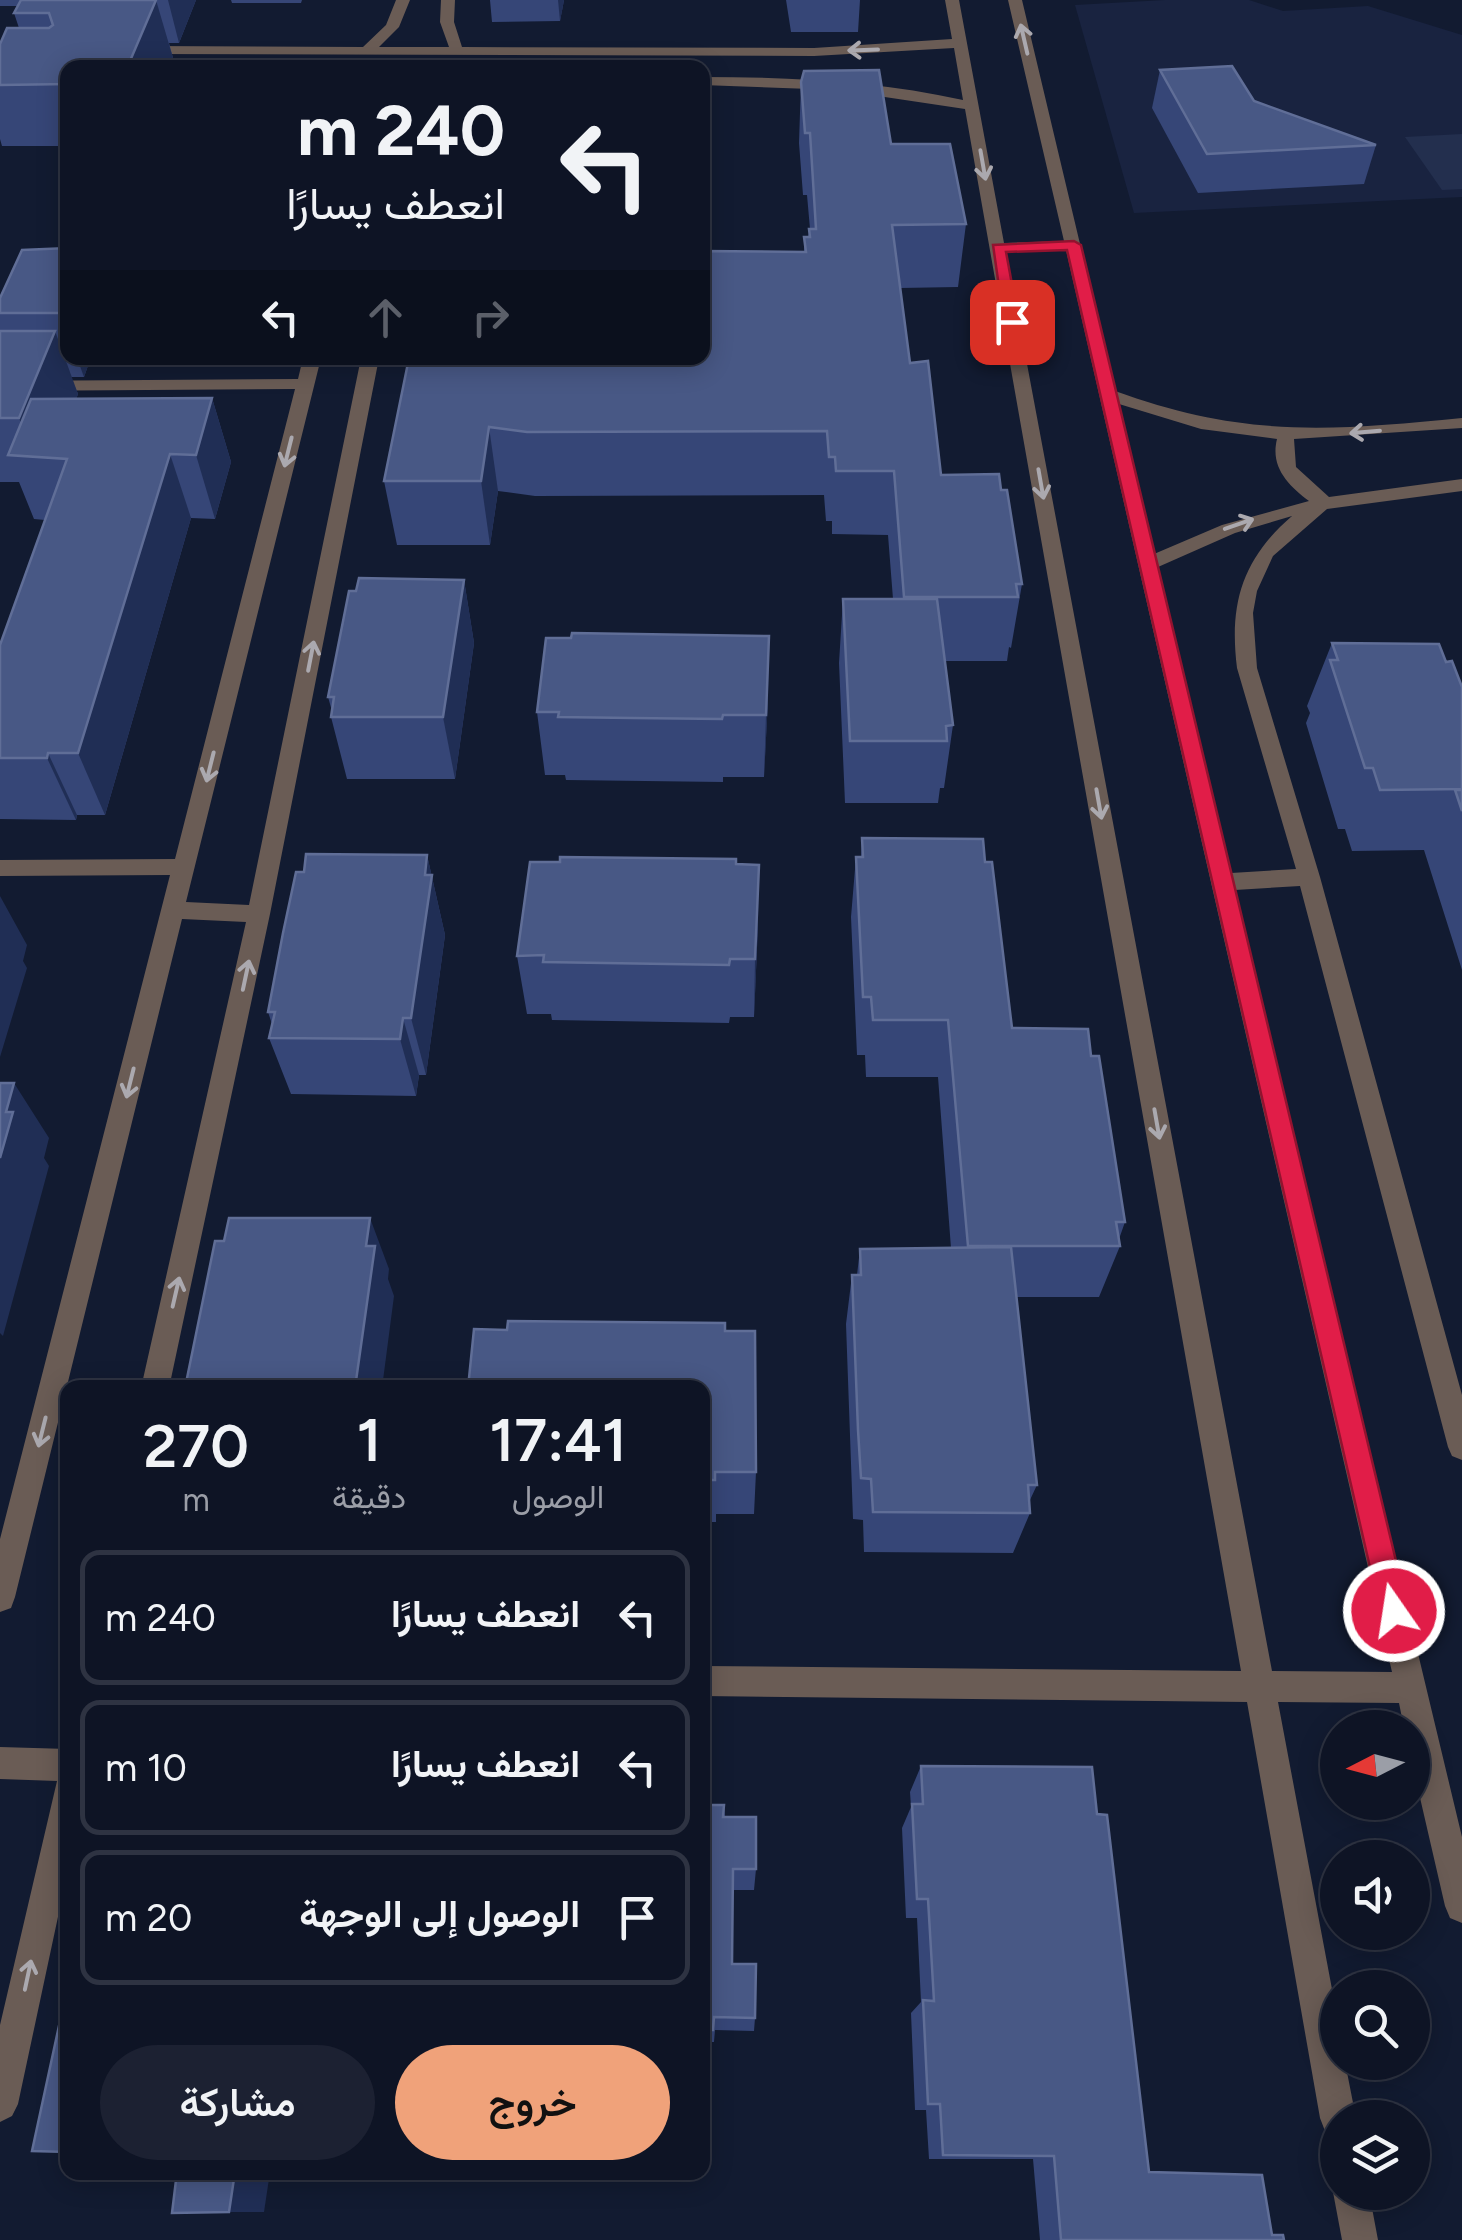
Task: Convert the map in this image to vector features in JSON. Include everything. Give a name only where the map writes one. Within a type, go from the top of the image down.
[{"type":"street","points":[[366,50],[392,27],[403,0]]},
{"type":"street","points":[[448,0],[447,22],[456,51]]},
{"type":"street","points":[[952,0],[1335,2100]]},
{"type":"street","points":[[1015,0],[1462,1906]]},
{"type":"street","points":[[114,50],[772,51],[960,43]]},
{"type":"street","points":[[772,51],[772,81]]},
{"type":"street","points":[[710,81],[874,87],[972,106]]},
{"type":"street","points":[[998,248],[1074,245]]},
{"type":"street","points":[[0,1596],[310,365]]},
{"type":"street","points":[[157,1380],[259,914],[369,365]]},
{"type":"street","points":[[0,386],[305,384]]},
{"type":"street","points":[[1110,395],[1186,422],[1286,437],[1462,424]]},
{"type":"street","points":[[1286,437],[1282,450],[1284,464],[1293,478],[1324,502]]},
{"type":"street","points":[[1150,564],[1236,524],[1324,502],[1462,485]]},
{"type":"street","points":[[1324,502],[1271,543],[1248,579],[1242,636],[1462,1447]]},
{"type":"street","points":[[0,868],[185,867]]},
{"type":"street","points":[[1224,882],[1309,876]]},
{"type":"street","points":[[174,910],[259,914]]},
{"type":"street","points":[[710,1681],[1412,1688]]},
{"type":"street","points":[[0,1763],[60,1765]]},
{"type":"street","points":[[0,2104],[60,1829]]},
{"type":"street","points":[[1354,2210],[1360,2240]]},
{"type":"shaded area","points":[[1249,0],[1283,11],[1368,6],[1462,35],[1462,197],[1134,213],[1075,5]]},
{"type":"shaded area","points":[[1462,134],[1462,189],[1442,190],[1405,137]]},
{"type":"building","points":[[21,0],[156,0],[130,60],[60,60],[60,84],[0,85],[0,44],[7,28],[53,25],[49,13],[14,13]]},
{"type":"building","points":[[1232,66],[1254,101],[1376,145],[1207,154],[1160,70]]},
{"type":"building","points":[[879,70],[891,144],[950,144],[966,224],[892,225],[910,363],[928,361],[941,475],[999,474],[1001,490],[1007,490],[1022,584],[1016,584],[1018,597],[904,597],[894,471],[836,471],[835,457],[829,457],[827,431],[527,432],[489,427],[481,481],[384,481],[408,365],[710,365],[710,251],[806,252],[804,237],[810,237],[809,229],[816,229],[810,133],[805,133],[801,82],[804,71]]},
{"type":"building","points":[[60,248],[60,313],[0,313],[0,298],[22,250]]},
{"type":"building","points":[[0,331],[55,331],[19,418],[0,418]]},
{"type":"building","points":[[212,398],[196,455],[170,454],[78,753],[48,753],[47,758],[0,758],[0,645],[67,459],[8,455],[31,399]]},
{"type":"building","points":[[359,578],[464,580],[443,717],[331,717],[334,697],[328,697],[349,591],[356,591]]},
{"type":"building","points":[[843,599],[937,599],[953,725],[946,726],[947,741],[850,741]]},
{"type":"building","points":[[572,633],[769,636],[766,715],[723,715],[722,719],[632,718],[558,717],[559,712],[537,712],[546,638],[571,638]]},
{"type":"building","points":[[1332,643],[1439,644],[1446,662],[1452,661],[1462,687],[1462,789],[1380,790],[1373,768],[1365,768],[1330,660],[1338,660]]},
{"type":"building","points":[[1455,790],[1462,790],[1462,811]]},
{"type":"building","points":[[862,838],[983,839],[985,862],[992,862],[1012,1028],[1088,1029],[1091,1056],[1099,1056],[1125,1222],[1116,1222],[1120,1246],[968,1246],[948,1020],[873,1020],[871,997],[863,997],[856,857],[863,857]]},
{"type":"building","points":[[306,854],[427,855],[425,875],[432,875],[411,1018],[403,1018],[400,1039],[269,1038],[275,1012],[268,1012],[283,933],[296,872],[304,872]]},
{"type":"building","points":[[560,857],[736,859],[736,864],[759,865],[755,959],[730,959],[729,965],[543,962],[544,955],[517,956],[530,862],[560,862]]},
{"type":"building","points":[[0,1083],[14,1083],[6,1112],[13,1112],[0,1158]]},
{"type":"building","points":[[229,1218],[370,1218],[366,1246],[375,1246],[356,1380],[187,1380],[215,1241],[224,1241]]},
{"type":"building","points":[[1011,1247],[1037,1485],[1028,1485],[1030,1513],[873,1512],[871,1479],[861,1478],[858,1430],[852,1275],[861,1275],[860,1249]]},
{"type":"building","points":[[508,1321],[725,1323],[725,1331],[755,1331],[756,1472],[715,1472],[715,1480],[710,1480],[710,1380],[469,1380],[474,1329],[507,1330]]},
{"type":"building","points":[[921,1766],[1092,1767],[1097,1814],[1107,1815],[1149,2172],[1262,2175],[1272,2235],[1283,2235],[1284,2240],[1061,2240],[1054,2156],[943,2155],[940,2104],[928,2104],[923,2000],[934,2001],[928,1899],[917,1899],[912,1804],[923,1804]]},
{"type":"building","points":[[710,1805],[724,1805],[723,1817],[756,1817],[756,1869],[733,1869],[732,1964],[756,1964],[755,2018],[714,2017],[713,2030]]},
{"type":"building","points":[[60,2021],[60,2152],[32,2151]]},
{"type":"building","points":[[176,2180],[234,2180],[229,2212],[172,2213]]},
{"type":"route","points":[[1012,322],[998,248],[1074,245],[1394,1611]]}]
